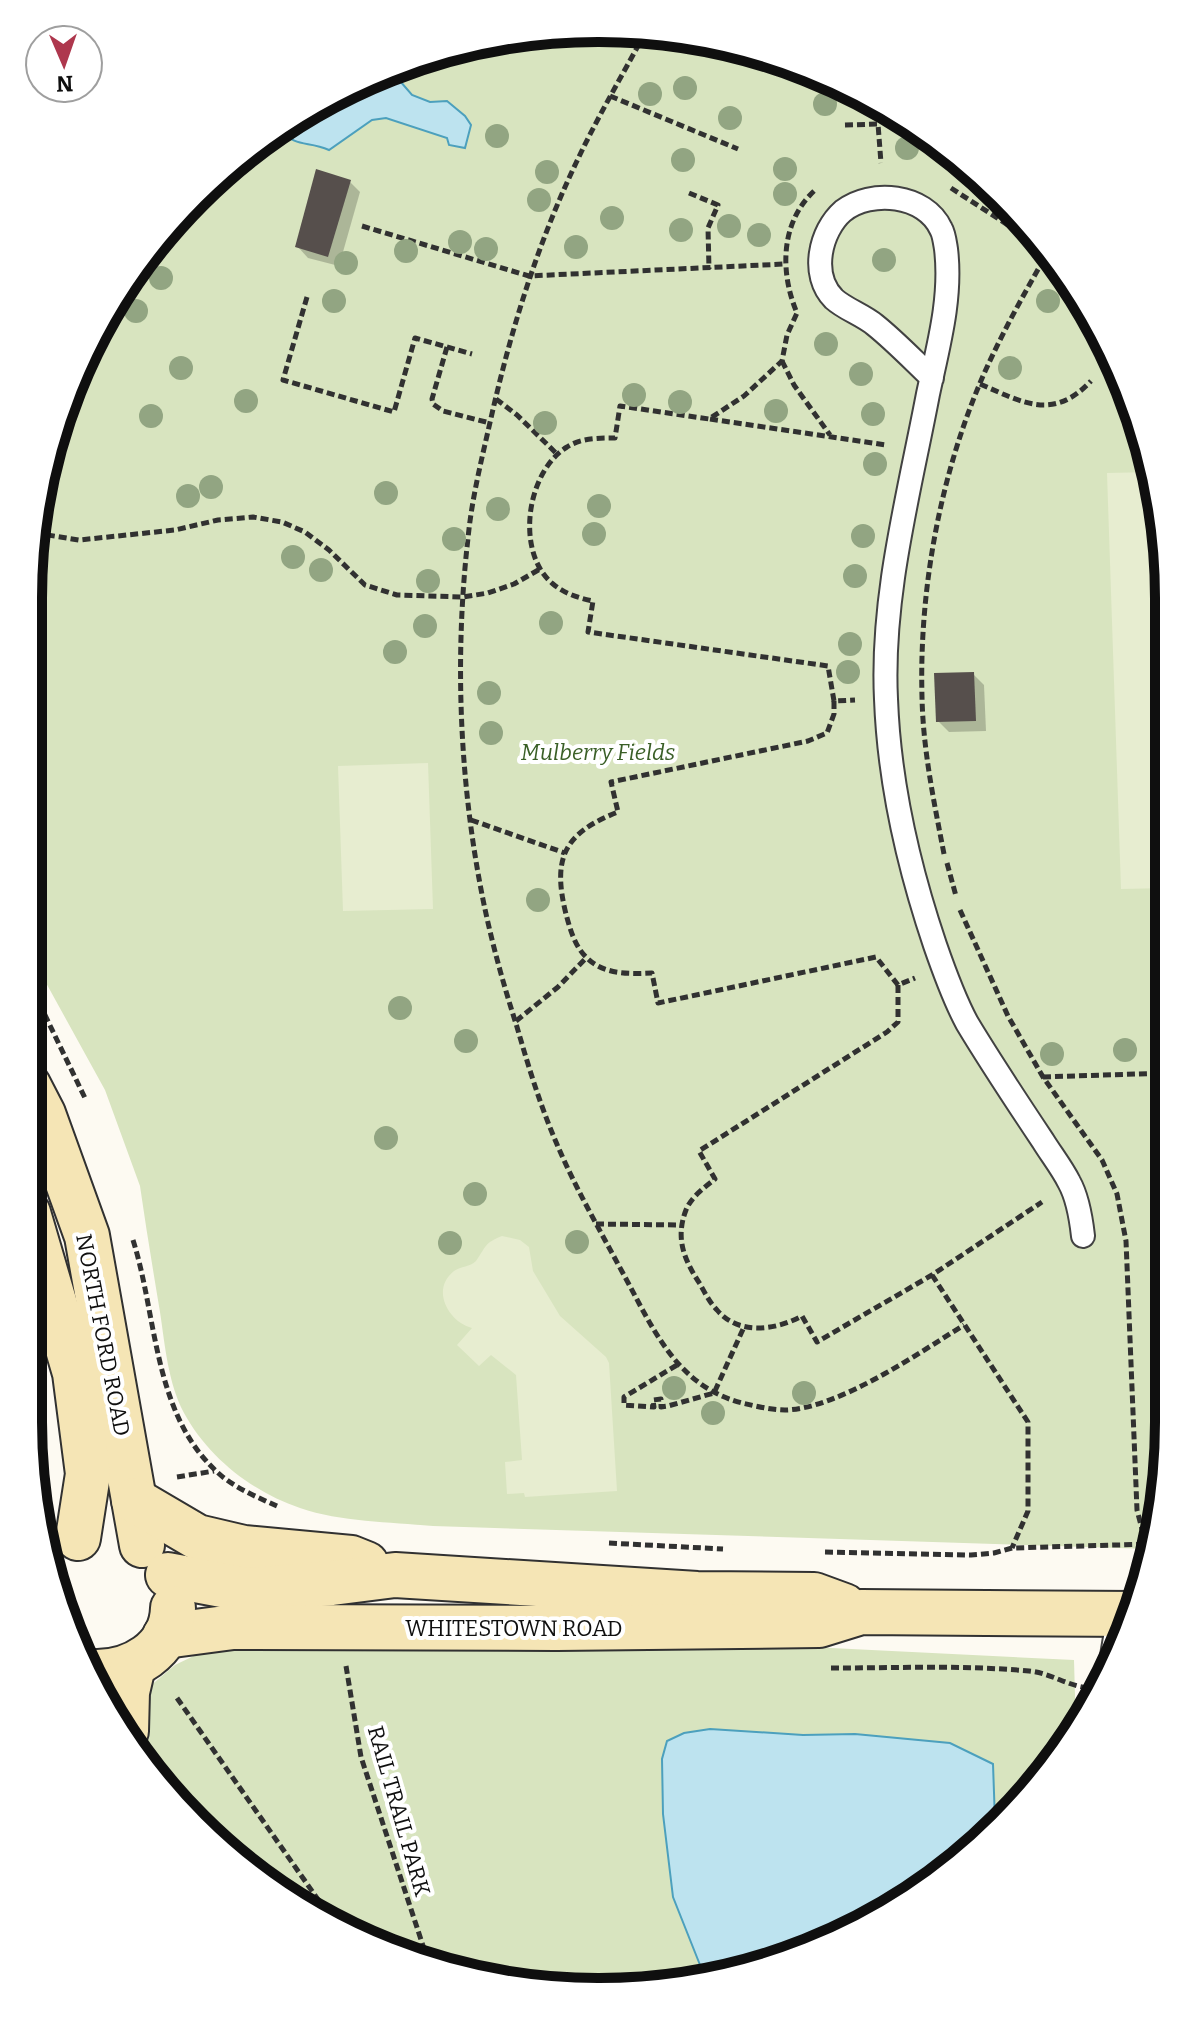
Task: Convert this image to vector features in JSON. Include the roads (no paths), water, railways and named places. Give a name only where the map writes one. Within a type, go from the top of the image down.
[{"type":"street","name":"NORTH FORD ROAD","points":[[42,1112],[87,1236],[134,1500],[155,1560],[173,1595],[173,1616],[165,1636]]},
{"type":"street","name":"NORTH FORD ROAD","points":[[42,1261],[75,1373],[88,1474],[64,1548]]},
{"type":"street","name":"WHITESTOWN ROAD","points":[[134,1500],[197,1537],[244,1548],[351,1558],[395,1575]]},
{"type":"street","name":"WHITESTOWN ROAD","points":[[64,1548],[100,1534],[122,1536],[155,1560],[248,1590],[395,1575],[697,1594],[814,1595],[861,1612]]},
{"type":"street","name":"WHITESTOWN ROAD","points":[[165,1636],[233,1627],[819,1625],[861,1612],[1120,1614]]},
{"type":"street","points":[[126,1715],[127,1692],[114,1669],[152,1654],[165,1636]]},
{"type":"lane","points":[[932,378],[876,326],[835,300],[826,287],[820,255],[824,237],[835,218],[850,206],[890,197],[908,200],[930,215],[942,229],[946,251],[947,286],[941,342],[898,550],[887,654],[886,699],[904,832],[916,887],[943,968],[965,1019],[1070,1183],[1083,1236]]},
{"type":"water","points":[[396,80],[412,95],[430,102],[447,101],[471,125],[465,148],[449,145],[447,138],[386,118],[372,120],[329,150],[288,137],[352,99]]},
{"type":"water","points":[[710,1729],[803,1735],[855,1734],[950,1743],[993,1764],[995,1812],[937,1863],[845,1921],[777,1948],[701,1968],[673,1897],[663,1814],[662,1759],[667,1741],[684,1733]]},
{"type":"park label","name":"Mulberry Fields","points":[[598,752]]}]
